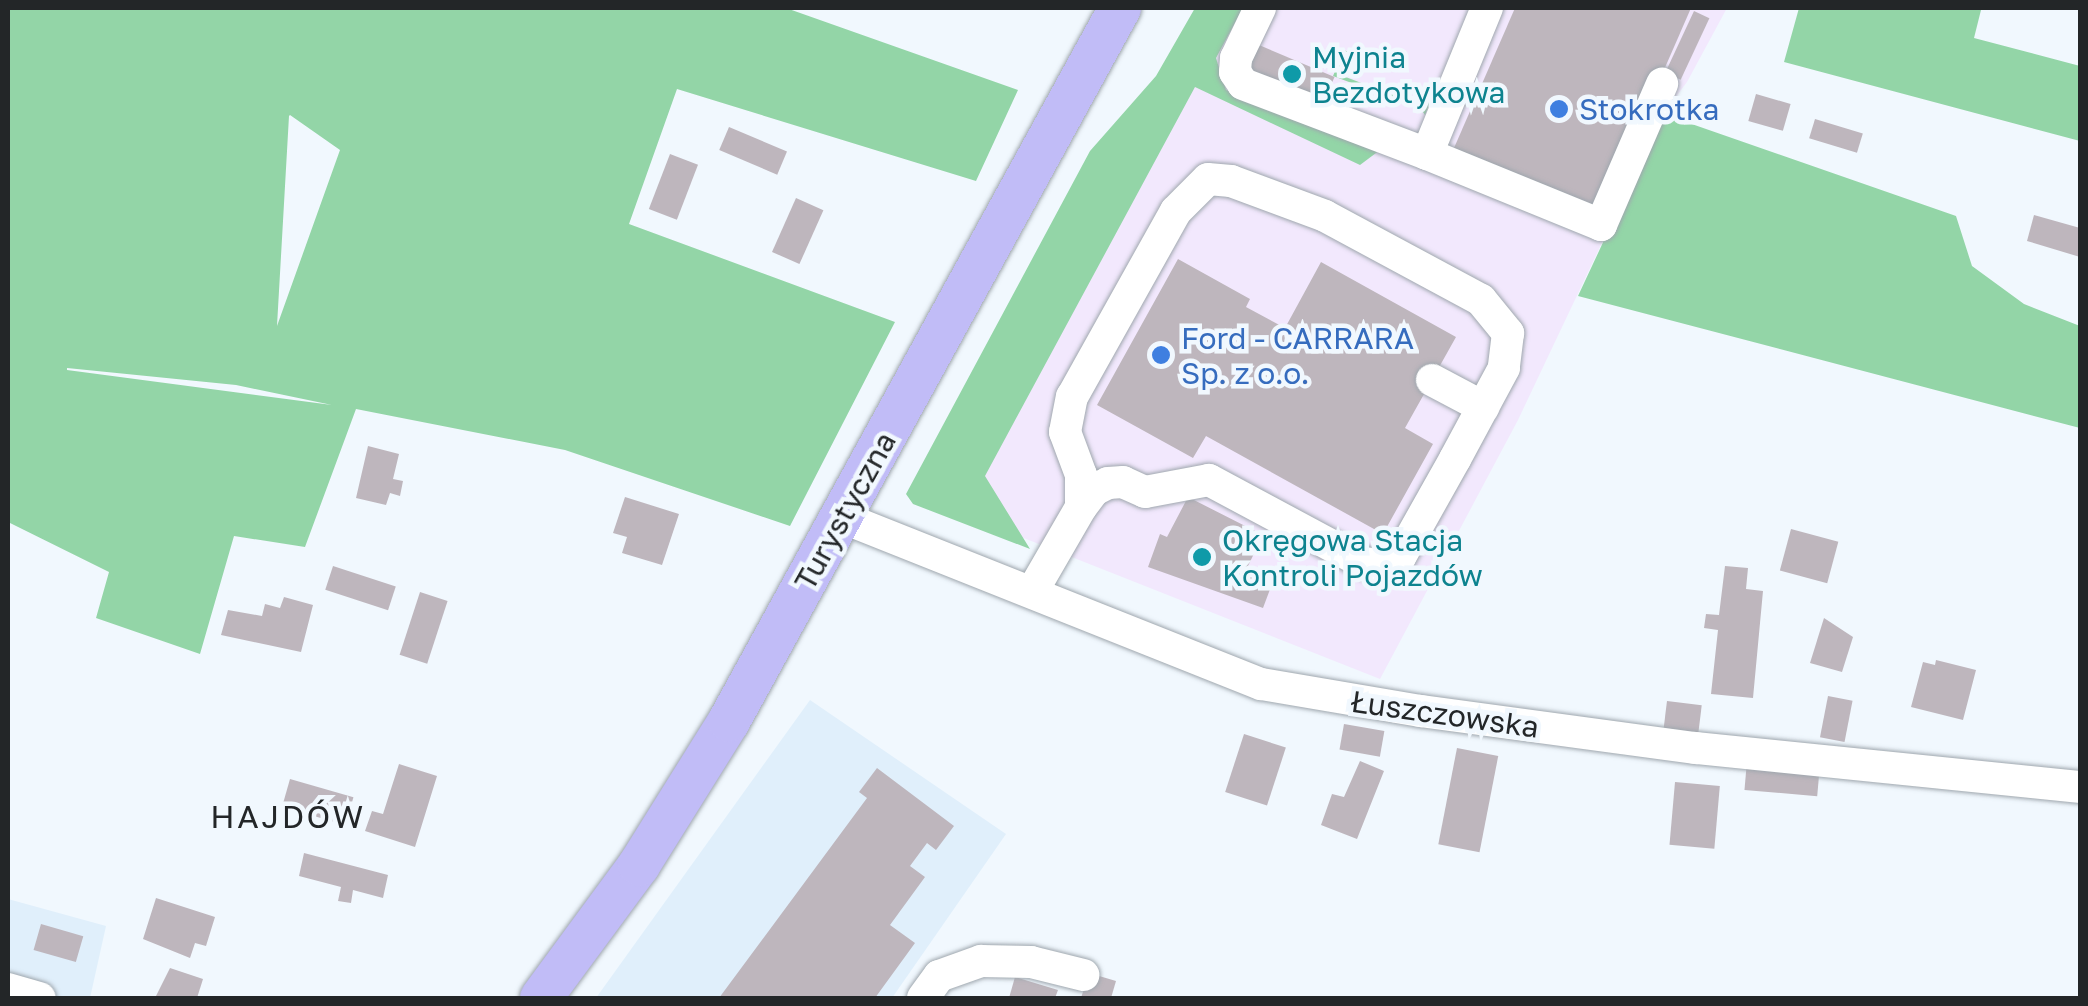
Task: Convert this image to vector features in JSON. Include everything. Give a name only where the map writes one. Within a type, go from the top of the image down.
[{"type":"main road","name":"Turystyczna","points":[[542,998],[628,880],[699,772],[1120,8]]},
{"type":"street","points":[[1260,8],[1236,58],[1234,72],[1243,84],[1601,224],[1662,84]]},
{"type":"street","points":[[1427,154],[1488,8]]},
{"type":"street","points":[[1032,592],[1081,507],[1094,490],[1108,483],[1123,482],[1145,492],[1209,480],[1364,563],[1382,565],[1400,558],[1509,354],[1508,333],[1482,300],[1325,216],[1230,181],[1208,179],[1176,211],[1072,397],[1065,432],[1081,475],[1081,507]]},
{"type":"street","points":[[1432,380],[1483,407]]},
{"type":"street","name":"Łuszczowska","points":[[840,517],[1261,684],[1330,698],[1696,748],[2080,787]]},
{"type":"street","points":[[923,998],[940,976],[981,961],[1032,962],[1083,975]]},
{"type":"street","points":[[8,989],[40,998]]},
{"type":"shaded area","points":[[1237,8],[1727,8],[1687,82],[1663,114],[1518,420],[1380,679],[938,504]]},
{"type":"shaded area","points":[[810,700],[1006,834],[892,998],[596,998]]},
{"type":"shaded area","points":[[8,899],[106,926],[90,998],[8,998]]},
{"type":"green space","points":[[8,8],[786,8],[1018,90],[976,181],[677,89],[629,224],[895,322],[790,526],[565,450],[356,409],[305,547],[234,536],[200,654],[96,618],[109,572],[8,522]],"holes":[[[289,116],[340,150],[277,326]],[[67,370],[236,385],[332,405]]]},
{"type":"green space","points":[[1195,8],[1243,8],[1216,58],[1226,90],[1380,150],[1360,165],[1195,87],[985,476],[1030,549],[913,504],[906,494],[1090,151],[1156,76]]},
{"type":"green space","points":[[1799,8],[1981,10],[1974,38],[2080,66],[2080,141],[1784,62]]},
{"type":"green space","points":[[1344,50],[1351,53],[1343,76],[1422,106],[1431,84],[1436,86],[1425,115],[1421,109],[1333,76]]},
{"type":"green space","points":[[1663,114],[1956,216],[1972,266],[2024,304],[2080,326],[2080,428],[1578,296]]},
{"type":"building","name":"Stokrotka","points":[[1515,8],[1691,8],[1602,212],[1454,148]]},
{"type":"building","points":[[1694,11],[1709,18],[1681,80],[1665,73]]},
{"type":"building","name":"Myjnia Bezdotykowa","points":[[1259,45],[1334,77],[1324,103],[1248,71]]},
{"type":"building","points":[[1756,94],[1791,104],[1783,131],[1748,121]]},
{"type":"building","points":[[1815,119],[1863,134],[1857,153],[1809,138]]},
{"type":"building","points":[[729,127],[787,152],[777,175],[719,150]]},
{"type":"building","points":[[670,154],[698,165],[677,220],[649,209]]},
{"type":"building","points":[[796,198],[823,210],[799,264],[772,252]]},
{"type":"building","points":[[2034,215],[2080,228],[2080,257],[2027,241]]},
{"type":"building","points":[[1178,259],[1250,299],[1246,307],[1285,328],[1321,262],[1456,337],[1405,428],[1433,444],[1383,534],[1206,436],[1193,458],[1097,405]]},
{"type":"building","points":[[368,446],[399,454],[393,479],[403,481],[400,496],[390,493],[386,505],[356,498]]},
{"type":"building","points":[[625,497],[679,514],[662,565],[622,553],[627,537],[613,533]]},
{"type":"building","name":"Okręgowa Stacja Kontroli Pojazdów","points":[[1188,497],[1263,535],[1248,566],[1275,576],[1263,608],[1148,567],[1160,534],[1167,537]]},
{"type":"building","points":[[1791,529],[1838,542],[1827,583],[1780,571]]},
{"type":"building","points":[[333,566],[396,586],[388,610],[325,590]]},
{"type":"building","points":[[1725,566],[1748,568],[1746,589],[1763,591],[1753,698],[1711,694],[1718,630],[1704,628],[1706,614],[1719,615]]},
{"type":"building","points":[[420,592],[448,601],[427,664],[400,655]]},
{"type":"building","points":[[284,597],[313,605],[301,652],[221,635],[228,610],[262,616],[265,604],[280,608]]},
{"type":"building","points":[[1824,618],[1853,637],[1842,672],[1810,663]]},
{"type":"building","points":[[1936,660],[1976,670],[1963,720],[1911,707],[1923,662],[1935,665]]},
{"type":"building","points":[[1828,696],[1853,701],[1845,742],[1820,737]]},
{"type":"building","points":[[1667,701],[1702,705],[1698,736],[1663,732]]},
{"type":"building","points":[[1344,724],[1384,731],[1380,757],[1339,750]]},
{"type":"building","points":[[1244,734],[1286,748],[1267,806],[1225,792]]},
{"type":"building","points":[[1457,748],[1498,756],[1480,852],[1438,844]]},
{"type":"building","points":[[1360,761],[1384,771],[1357,839],[1321,825],[1332,794],[1344,797]]},
{"type":"building","points":[[1747,761],[1820,767],[1817,796],[1744,790]]},
{"type":"building","points":[[399,764],[437,776],[415,847],[365,831],[372,811],[383,814]]},
{"type":"building","points":[[877,768],[954,826],[936,850],[927,843],[910,866],[925,877],[890,925],[915,943],[875,998],[719,998],[867,798],[859,792]]},
{"type":"building","points":[[290,779],[353,797],[345,825],[282,807]]},
{"type":"building","points":[[1675,782],[1720,786],[1714,849],[1670,845]]},
{"type":"building","points":[[304,853],[388,875],[383,898],[353,890],[351,903],[338,901],[341,887],[299,876]]},
{"type":"building","points":[[156,898],[215,917],[206,946],[195,943],[190,958],[143,939]]},
{"type":"building","points":[[41,924],[83,936],[76,962],[34,950]]},
{"type":"building","points":[[170,968],[203,979],[197,998],[155,998]]},
{"type":"building","points":[[1089,973],[1116,981],[1111,998],[1081,998]]},
{"type":"building","points":[[1015,977],[1058,990],[1055,998],[1009,998]]},
{"type":"place","name":"Myjnia Bezdotykowa","points":[[1292,74]]},
{"type":"place","name":"Stokrotka","points":[[1559,109]]},
{"type":"place","name":"Ford - CARRARA Sp. z o.o.","points":[[1161,355]]},
{"type":"place","name":"Okręgowa Stacja Kontroli Pojazdów","points":[[1202,557]]},
{"type":"district","name":"HAJDÓW","points":[[288,816]]}]
